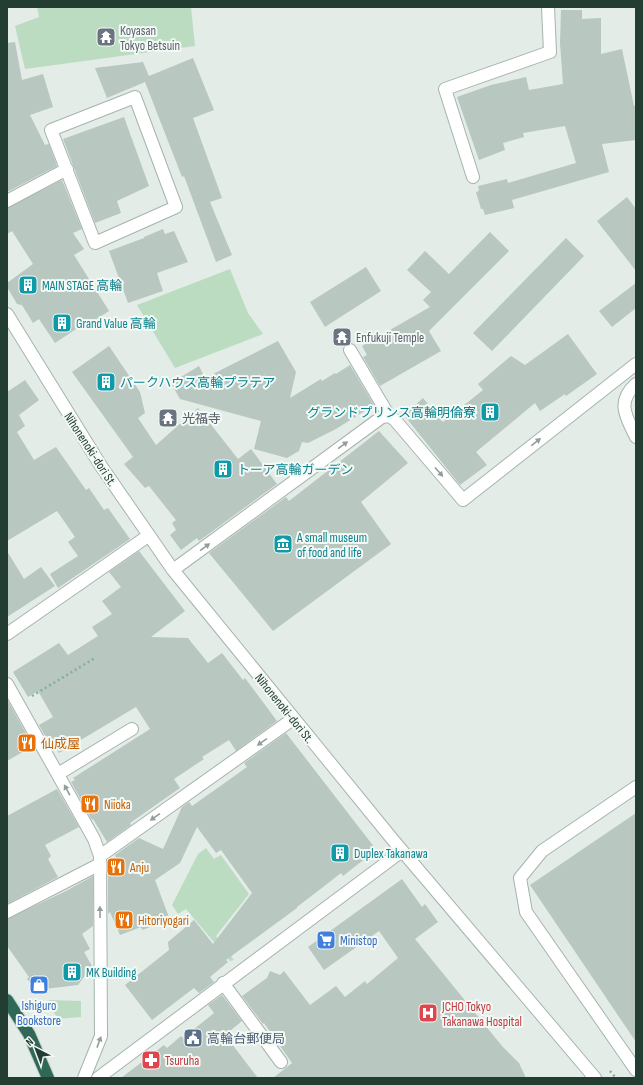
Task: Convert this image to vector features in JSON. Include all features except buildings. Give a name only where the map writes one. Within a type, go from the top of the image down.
[{"type":"highway","points":[[7,1000],[29,1034],[48,1078]]},
{"type":"street","points":[[473,176],[445,89],[550,52],[548,7]]},
{"type":"street","points":[[135,97],[176,208],[95,243],[67,170],[51,130],[135,97]]},
{"type":"street","points":[[7,201],[67,170]]},
{"type":"street","name":"Nihonenoki-dori St.","points":[[7,314],[101,466],[148,536],[173,570],[402,851],[596,1078]]},
{"type":"street","points":[[350,350],[389,416],[395,420],[463,500],[636,364]]},
{"type":"street","points":[[618,378],[624,414],[636,437]]},
{"type":"street","points":[[624,414],[628,391],[636,384]]},
{"type":"street","points":[[173,570],[382,417],[389,416]]},
{"type":"street","points":[[7,634],[148,536]]},
{"type":"street","points":[[7,684],[94,839],[100,860],[101,1036],[84,1078]]},
{"type":"street","points":[[7,912],[100,860],[293,719]]},
{"type":"street","points":[[58,774],[132,729]]},
{"type":"street","points":[[636,787],[542,851],[520,878],[526,912],[636,1070]]},
{"type":"street","points":[[98,1078],[223,983],[402,851]]},
{"type":"street","points":[[223,983],[282,1062]]},
{"type":"path","points":[[18,705],[95,658]]},
{"type":"path","points":[[606,1066],[616,1078]]},
{"type":"green space","name":"Koyasan Tokyo Betsuin","points":[[37,7],[191,7],[195,46],[25,69],[15,26],[39,17]]},
{"type":"green space","points":[[230,269],[248,313],[263,334],[175,368],[137,305]]},
{"type":"green space","points":[[206,848],[214,859],[221,855],[249,894],[216,936],[234,960],[230,961],[186,909],[178,914],[172,905],[198,854]]},
{"type":"green space","points":[[49,1000],[81,1001],[81,1017],[58,1019],[50,1006]]},
{"type":"place","name":"Koyasan Tokyo Betsuin","points":[[106,37]]},
{"type":"place","name":"MAIN STAGE 高輪","points":[[28,285]]},
{"type":"place","name":"Grand Value 高輪","points":[[62,323]]},
{"type":"place","name":"Enfukuji Temple","points":[[342,337]]},
{"type":"place","name":"パークハウス高輪プラテア","points":[[106,382]]},
{"type":"place","name":"グランドプリンス高輪明倫寮","points":[[490,412]]},
{"type":"place","name":"光福寺","points":[[168,418]]},
{"type":"place","name":"トーア高輪ガーデン","points":[[223,469]]},
{"type":"place","name":"A small museum of food and life","points":[[283,544]]},
{"type":"place","name":"仙成屋","points":[[27,743]]},
{"type":"place","name":"Niioka","points":[[90,804]]},
{"type":"place","name":"Duplex Takanawa","points":[[340,853]]},
{"type":"place","name":"Anju","points":[[116,867]]},
{"type":"place","name":"Hitoriyogari","points":[[124,920]]},
{"type":"place","name":"Ministop","points":[[326,940]]},
{"type":"place","name":"MK Building","points":[[72,972]]},
{"type":"place","name":"Ishiguro Bookstore","points":[[39,985]]},
{"type":"place","name":"JCHO Tokyo Takanawa Hospital","points":[[428,1013]]},
{"type":"place","name":"高輪台郵便局","points":[[193,1038]]},
{"type":"place","name":"Tsuruha","points":[[151,1060]]}]
